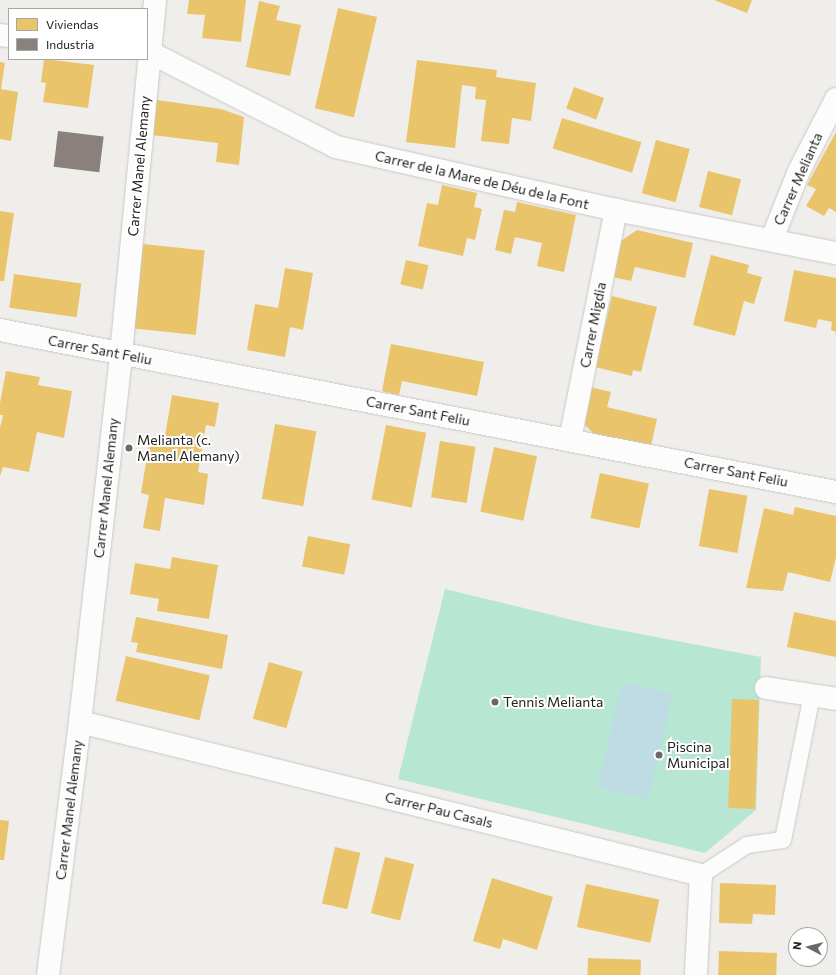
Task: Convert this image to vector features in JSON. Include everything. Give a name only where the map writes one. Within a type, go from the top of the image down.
[{"type":"street","name":"Carrer Manel Alemany","points":[[148,52],[155,0]]},
{"type":"street","name":"Carrer de la Mare de Déu de la Font","points":[[148,52],[336,147],[616,210],[772,239],[836,253]]},
{"type":"street","name":"Carrer Manel Alemany","points":[[48,975],[80,722],[121,354],[147,60]]},
{"type":"street","name":"Carrer Melianta","points":[[772,239],[799,171],[836,98]]},
{"type":"street","name":"Carrer Migdia","points":[[570,440],[616,210]]},
{"type":"street","name":"Carrer Sant Feliu","points":[[0,330],[836,492]]},
{"type":"street","points":[[766,688],[836,699]]},
{"type":"street","name":"Carrer Pau Casals","points":[[80,722],[701,875]]},
{"type":"street","points":[[696,975],[701,875]]},
{"type":"lane","points":[[701,875],[747,845],[783,840],[812,695]]},
{"type":"green space","points":[[445,589],[593,625],[761,657],[756,810],[705,853],[398,779]]},
{"type":"water","points":[[622,682],[673,694],[648,799],[598,787]]},
{"type":"building: Viviendas","points":[[189,0],[246,0],[241,42],[202,38],[205,15],[187,14]]},
{"type":"building: Viviendas","points":[[714,0],[752,0],[747,13]]},
{"type":"building: Viviendas","points":[[259,1],[280,6],[276,20],[301,25],[290,76],[246,67]]},
{"type":"building: Viviendas","points":[[338,8],[377,17],[354,117],[315,108]]},
{"type":"building: Viviendas","points":[[44,60],[94,65],[88,108],[43,102],[46,83],[41,82]]},
{"type":"building: Viviendas","points":[[417,60],[497,70],[496,77],[536,83],[531,121],[512,118],[509,144],[481,141],[486,100],[475,99],[476,87],[462,85],[455,148],[406,142]]},
{"type":"building: Viviendas","points":[[0,62],[5,63],[1,89],[18,92],[11,141],[0,139]]},
{"type":"building: Viviendas","points":[[574,87],[604,98],[596,120],[566,109]]},
{"type":"building: Viviendas","points":[[157,100],[221,109],[244,117],[239,165],[216,162],[218,143],[152,135]]},
{"type":"building: Viviendas","points":[[562,118],[641,142],[632,173],[553,149]]},
{"type":"building: Viviendas","points":[[836,132],[836,212],[829,208],[824,216],[806,206],[816,189],[807,185]]},
{"type":"building: Viviendas","points":[[656,140],[690,149],[676,202],[642,193]]},
{"type":"building: Viviendas","points":[[708,171],[741,179],[732,215],[699,207]]},
{"type":"building: Viviendas","points":[[442,185],[477,193],[474,207],[482,209],[475,240],[467,238],[463,256],[418,246],[427,203],[438,205]]},
{"type":"building: Viviendas","points":[[517,202],[576,215],[564,272],[537,266],[542,243],[515,237],[511,254],[495,250],[504,210],[515,212]]},
{"type":"building: Viviendas","points":[[0,211],[14,213],[4,281],[0,281]]},
{"type":"building: Viviendas","points":[[637,230],[693,243],[685,278],[635,267],[631,281],[612,277],[621,241]]},
{"type":"building: Viviendas","points":[[143,244],[205,250],[196,335],[134,329]]},
{"type":"building: Viviendas","points":[[711,255],[749,265],[747,273],[762,277],[754,304],[744,301],[735,336],[693,325]]},
{"type":"building: Viviendas","points":[[406,260],[428,265],[423,290],[400,284]]},
{"type":"building: Viviendas","points":[[285,268],[313,273],[303,330],[290,327],[285,357],[247,350],[255,304],[278,308]]},
{"type":"building: Viviendas","points":[[794,270],[836,278],[836,332],[831,330],[832,322],[818,319],[816,328],[784,321]]},
{"type":"building: Viviendas","points":[[14,274],[81,283],[77,317],[9,308]]},
{"type":"building: Viviendas","points":[[612,296],[657,307],[641,372],[633,370],[632,376],[595,367]]},
{"type":"building: Viviendas","points":[[391,344],[484,362],[477,396],[402,381],[399,395],[382,391]]},
{"type":"building: Viviendas","points":[[6,371],[40,377],[38,385],[72,391],[64,438],[37,432],[29,472],[3,467],[0,476],[0,428],[3,415],[0,415],[0,403]]},
{"type":"building: Viviendas","points":[[590,387],[611,392],[607,407],[657,419],[650,450],[598,438],[582,422]]},
{"type":"building: Viviendas","points":[[172,395],[219,403],[215,427],[206,425],[198,472],[208,474],[204,505],[165,498],[160,531],[143,528],[149,495],[141,493],[150,438],[164,441]]},
{"type":"building: Viviendas","points":[[275,424],[316,431],[303,506],[262,499]]},
{"type":"building: Viviendas","points":[[386,425],[426,433],[412,507],[371,500]]},
{"type":"building: Viviendas","points":[[440,441],[476,447],[467,503],[431,497]]},
{"type":"building: Viviendas","points":[[494,447],[537,456],[523,521],[480,512]]},
{"type":"building: Viviendas","points":[[600,473],[649,483],[639,528],[590,518]]},
{"type":"building: Viviendas","points":[[709,489],[747,496],[737,553],[699,546]]},
{"type":"building: Viviendas","points":[[795,507],[836,516],[836,557],[830,582],[788,572],[783,591],[746,588],[764,508],[793,515]]},
{"type":"building: Viviendas","points":[[308,536],[350,544],[344,575],[302,566]]},
{"type":"building: Viviendas","points":[[172,557],[218,565],[209,619],[157,611],[159,599],[130,594],[135,563],[170,569]]},
{"type":"building: Viviendas","points":[[794,612],[836,621],[836,657],[787,647]]},
{"type":"building: Viviendas","points":[[136,617],[228,635],[222,669],[136,652],[138,643],[131,642]]},
{"type":"building: Viviendas","points":[[126,656],[210,675],[199,720],[116,701]]},
{"type":"building: Viviendas","points":[[269,662],[303,672],[286,728],[253,719]]},
{"type":"building: Viviendas","points":[[732,699],[759,700],[755,809],[728,808]]},
{"type":"building: Viviendas","points":[[0,820],[9,821],[4,860],[0,860]]},
{"type":"building: Viviendas","points":[[335,847],[360,853],[347,909],[322,904]]},
{"type":"building: Viviendas","points":[[385,857],[414,864],[400,921],[371,913]]},
{"type":"building: Viviendas","points":[[492,878],[553,897],[537,950],[503,939],[500,949],[473,941]]},
{"type":"building: Viviendas","points":[[720,883],[776,885],[775,915],[753,914],[752,924],[719,923]]},
{"type":"building: Viviendas","points":[[586,884],[659,900],[650,943],[577,927]]},
{"type":"building: Viviendas","points":[[719,951],[777,953],[776,975],[718,975]]},
{"type":"building: Viviendas","points":[[588,958],[641,960],[640,975],[587,975]]},
{"type":"building: Industria","points":[[58,131],[104,137],[99,172],[54,167]]},
{"type":"place","name":"Melianta (c. Manel Alemany)","points":[[129,448]]},
{"type":"place","name":"Tennis Melianta","points":[[495,702]]},
{"type":"place","name":"Piscina Municipal","points":[[659,755]]}]
